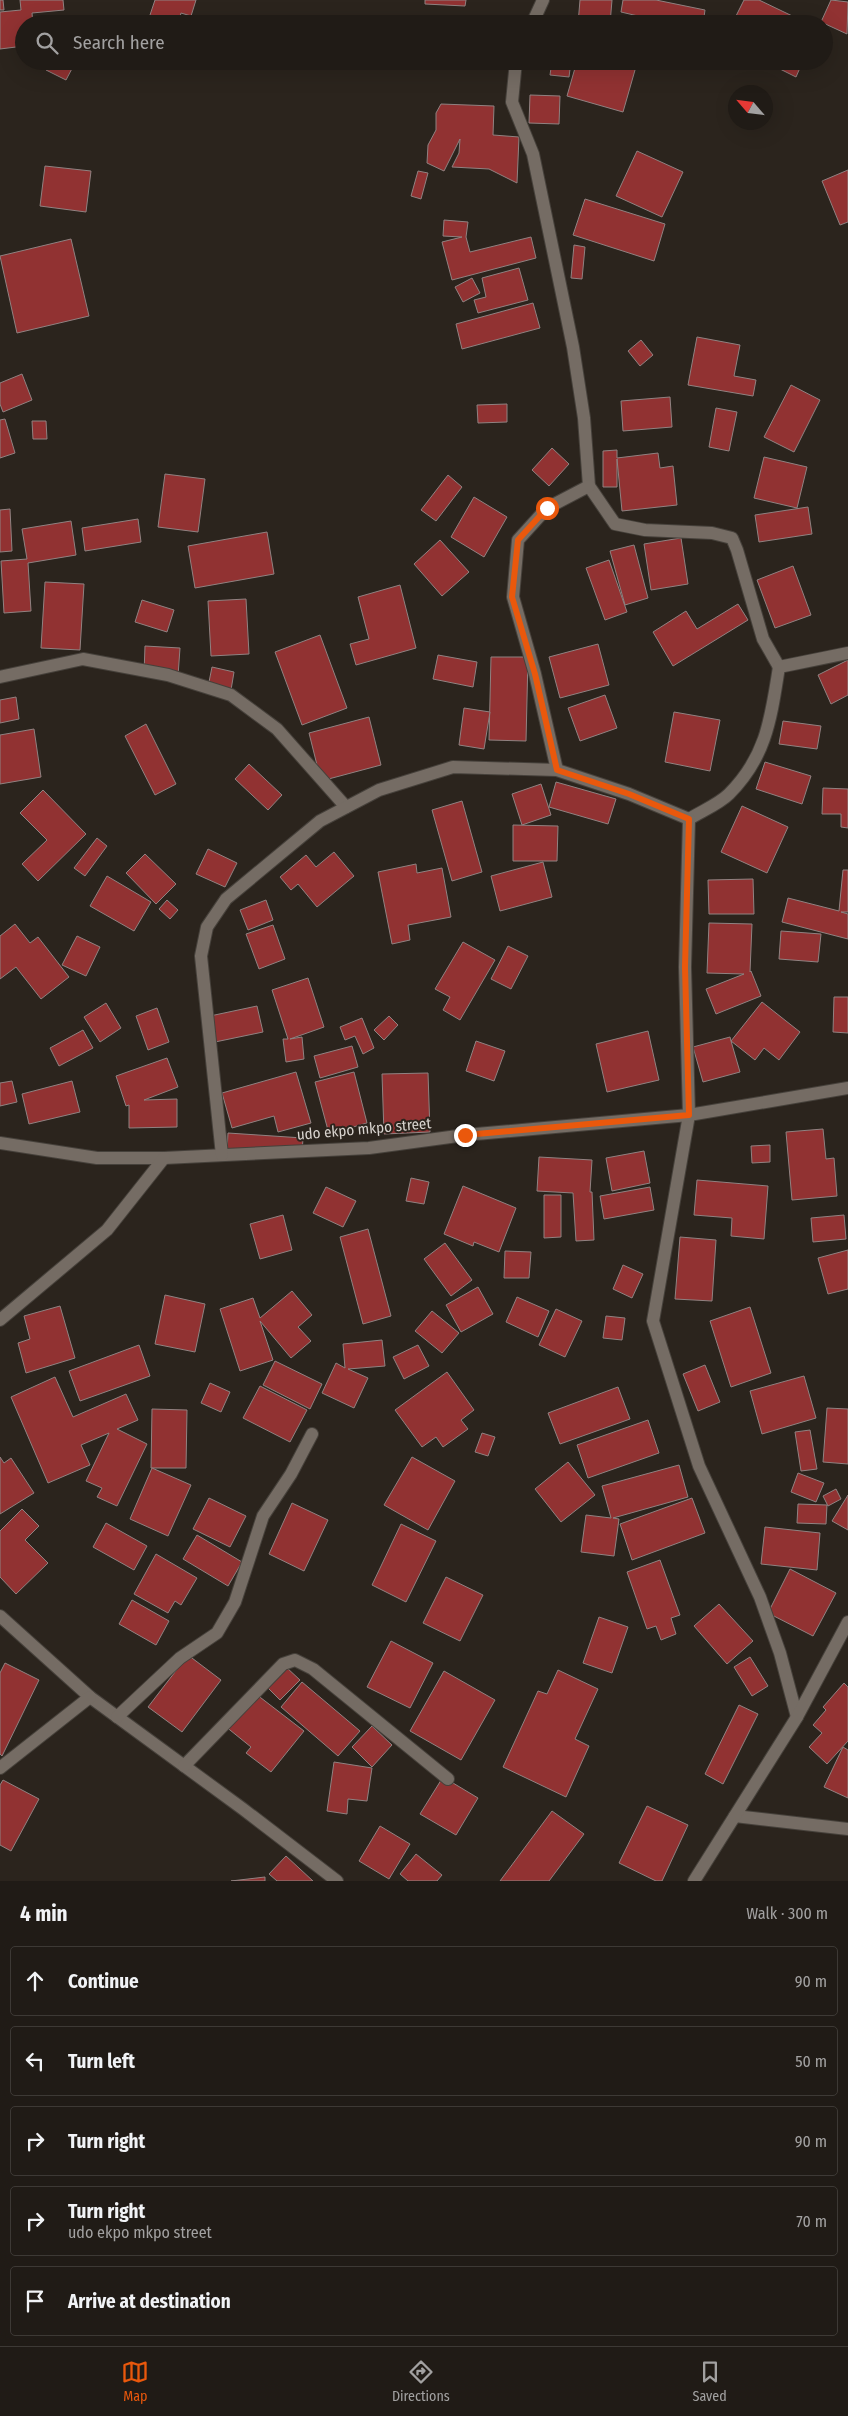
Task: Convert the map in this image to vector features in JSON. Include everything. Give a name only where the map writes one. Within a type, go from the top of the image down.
[{"type":"street","points":[[536,15],[542,0]]},
{"type":"street","points":[[515,70],[512,102],[533,154],[573,347],[584,418],[589,486],[615,524],[645,530],[712,533],[732,538],[762,639],[779,667],[772,713],[759,756],[728,795],[689,819]]},
{"type":"street","points":[[557,770],[535,674],[512,597],[518,540],[547,508],[589,486]]},
{"type":"street","points":[[779,667],[848,653]]},
{"type":"street","points":[[0,677],[83,660],[168,674],[231,695],[277,729],[346,807]]},
{"type":"street","points":[[222,1155],[201,956],[207,927],[226,899],[320,822],[379,790],[453,767],[557,770],[629,794],[689,819]]},
{"type":"street","points":[[689,819],[685,967],[689,1115],[653,1321],[699,1466],[760,1597],[780,1653],[797,1716]]},
{"type":"street","name":"udo ekpo mkpo street","points":[[0,1143],[97,1158],[164,1158],[369,1148],[465,1135],[689,1115],[848,1088]]},
{"type":"street","points":[[0,1320],[107,1230],[164,1158]]},
{"type":"street","points":[[117,1717],[180,1658],[217,1634],[235,1602],[263,1516],[292,1474],[312,1434]]},
{"type":"street","points":[[0,1616],[90,1697],[337,1881]]},
{"type":"street","points":[[694,1881],[797,1716],[848,1622]]},
{"type":"street","points":[[184,1766],[283,1664],[295,1660],[313,1669],[448,1779]]},
{"type":"street","points":[[0,1768],[90,1697]]},
{"type":"street","points":[[735,1816],[848,1829]]},
{"type":"building","points":[[0,0],[3,0],[4,10],[0,10]]},
{"type":"building","points":[[20,0],[63,0],[64,10],[32,13],[32,15],[15,15],[15,47],[0,49],[0,12],[21,10]]},
{"type":"building","points":[[155,0],[196,0],[191,15],[181,13],[180,15],[150,15]]},
{"type":"building","points":[[425,0],[466,0],[465,6],[425,4]]},
{"type":"building","points":[[580,0],[612,0],[611,15],[579,15]]},
{"type":"building","points":[[623,0],[656,0],[705,10],[704,15],[634,15],[621,12]]},
{"type":"building","points":[[744,0],[759,0],[790,15],[736,15]]},
{"type":"building","points":[[831,0],[848,2],[847,34],[833,28],[833,15],[824,15]]},
{"type":"building","points":[[46,70],[71,70],[66,80]]},
{"type":"building","points":[[551,70],[570,70],[569,77],[550,75]]},
{"type":"building","points":[[574,70],[635,70],[623,112],[567,96]]},
{"type":"building","points":[[782,70],[799,70],[796,77]]},
{"type":"building","points":[[530,95],[560,96],[559,124],[529,123]]},
{"type":"building","points":[[441,104],[494,106],[493,135],[519,137],[517,183],[489,169],[452,167],[459,153],[460,139],[444,171],[427,163],[428,145],[436,130],[436,113]]},
{"type":"building","points":[[637,151],[683,172],[662,217],[616,196]]},
{"type":"building","points":[[45,166],[91,171],[86,212],[40,206]]},
{"type":"building","points":[[848,170],[848,222],[840,225],[822,181]]},
{"type":"building","points":[[418,171],[428,173],[421,199],[411,196]]},
{"type":"building","points":[[585,199],[665,224],[654,261],[573,235]]},
{"type":"building","points":[[444,220],[468,222],[466,237],[470,252],[531,237],[536,258],[452,280],[442,242],[462,237],[443,236]]},
{"type":"building","points":[[71,239],[89,316],[17,333],[0,256]]},
{"type":"building","points":[[574,245],[585,247],[582,279],[571,278]]},
{"type":"building","points":[[519,268],[528,300],[478,313],[474,300],[486,297],[482,278]]},
{"type":"building","points":[[472,278],[480,293],[463,302],[455,287]]},
{"type":"building","points":[[533,303],[540,328],[462,349],[456,324]]},
{"type":"building","points":[[697,337],[740,345],[734,376],[756,380],[753,396],[688,385]]},
{"type":"building","points":[[641,340],[653,355],[640,366],[628,351]]},
{"type":"building","points":[[22,374],[32,400],[3,412],[0,404],[0,383]]},
{"type":"building","points":[[791,385],[820,400],[794,452],[764,437]]},
{"type":"building","points":[[670,397],[672,427],[623,431],[621,401]]},
{"type":"building","points":[[507,404],[507,422],[478,423],[477,405]]},
{"type":"building","points":[[716,408],[737,412],[729,451],[709,447]]},
{"type":"building","points":[[5,419],[15,453],[0,458],[0,420]]},
{"type":"building","points":[[32,421],[46,421],[47,439],[33,439]]},
{"type":"building","points":[[552,448],[569,464],[549,486],[532,470]]},
{"type":"building","points":[[617,450],[617,458],[658,453],[660,468],[673,466],[677,505],[622,511],[617,459],[617,487],[603,487],[603,451]]},
{"type":"building","points":[[764,457],[807,467],[797,508],[754,498]]},
{"type":"building","points":[[165,474],[205,479],[198,532],[158,527]]},
{"type":"building","points":[[448,475],[462,487],[436,521],[421,510]]},
{"type":"building","points":[[474,497],[507,517],[484,557],[451,537]]},
{"type":"building","points":[[808,507],[812,534],[759,542],[755,515]]},
{"type":"building","points":[[10,509],[12,551],[0,552],[0,510]]},
{"type":"building","points":[[138,519],[141,542],[85,551],[82,528]]},
{"type":"building","points":[[71,521],[76,555],[28,563],[31,611],[4,613],[1,561],[27,559],[22,529]]},
{"type":"building","points":[[267,532],[274,574],[195,588],[188,546]]},
{"type":"building","points":[[681,538],[688,584],[651,590],[644,544]]},
{"type":"building","points":[[440,540],[469,572],[442,596],[414,564]]},
{"type":"building","points":[[634,545],[648,598],[625,605],[610,551]]},
{"type":"building","points":[[609,560],[627,612],[605,620],[586,568]]},
{"type":"building","points":[[793,566],[811,615],[775,628],[757,580]]},
{"type":"building","points":[[45,582],[84,584],[80,650],[41,648]]},
{"type":"building","points":[[400,585],[416,648],[356,665],[350,644],[369,639],[358,597]]},
{"type":"building","points":[[246,599],[249,654],[211,656],[208,601]]},
{"type":"building","points":[[142,600],[174,610],[167,632],[135,622]]},
{"type":"building","points":[[738,604],[748,620],[673,666],[653,632],[686,611],[697,629]]},
{"type":"building","points":[[320,635],[347,708],[302,725],[275,652]]},
{"type":"building","points":[[598,644],[609,685],[560,698],[549,657]]},
{"type":"building","points":[[145,646],[180,648],[178,676],[144,674]]},
{"type":"building","points":[[438,655],[477,662],[473,687],[433,679]]},
{"type":"building","points":[[491,657],[528,657],[526,741],[489,740]]},
{"type":"building","points":[[848,660],[848,695],[831,704],[818,675]]},
{"type":"building","points":[[212,667],[234,672],[230,696],[207,692]]},
{"type":"building","points":[[605,695],[617,728],[580,741],[568,708]]},
{"type":"building","points":[[16,697],[19,719],[0,723],[0,700]]},
{"type":"building","points":[[464,708],[490,712],[484,749],[459,745]]},
{"type":"building","points":[[674,712],[720,720],[710,771],[665,762]]},
{"type":"building","points":[[369,717],[381,765],[321,781],[309,733]]},
{"type":"building","points":[[783,721],[821,726],[817,749],[779,744]]},
{"type":"building","points":[[146,724],[176,784],[155,795],[125,736]]},
{"type":"building","points":[[34,729],[41,777],[0,784],[0,735]]},
{"type":"building","points":[[765,762],[811,776],[802,804],[756,789]]},
{"type":"building","points":[[249,764],[282,795],[268,810],[235,779]]},
{"type":"building","points":[[556,782],[616,799],[608,824],[549,807]]},
{"type":"building","points":[[541,784],[551,815],[522,825],[512,794]]},
{"type":"building","points":[[823,788],[848,789],[848,828],[841,827],[841,814],[822,814]]},
{"type":"building","points":[[43,790],[86,834],[38,881],[22,864],[47,840],[20,813]]},
{"type":"building","points":[[462,801],[482,872],[452,881],[432,810]]},
{"type":"building","points":[[742,806],[788,827],[767,873],[721,852]]},
{"type":"building","points":[[513,825],[558,826],[557,861],[513,861]]},
{"type":"building","points":[[97,838],[107,846],[85,876],[74,868]]},
{"type":"building","points":[[208,849],[237,863],[225,887],[196,874]]},
{"type":"building","points":[[334,852],[354,876],[317,907],[298,884],[291,890],[280,877],[306,855],[316,867]]},
{"type":"building","points":[[145,854],[176,884],[156,904],[126,873]]},
{"type":"building","points":[[543,862],[552,897],[500,911],[491,876]]},
{"type":"building","points":[[416,864],[417,873],[442,868],[451,917],[408,925],[410,940],[392,944],[378,872]]},
{"type":"building","points":[[843,870],[848,870],[848,912],[841,912],[848,914],[848,939],[782,922],[788,898],[839,911]]},
{"type":"building","points":[[107,876],[151,902],[134,931],[90,906]]},
{"type":"building","points":[[753,879],[754,914],[709,914],[708,880]]},
{"type":"building","points":[[167,900],[178,910],[170,919],[159,909]]},
{"type":"building","points":[[266,900],[273,920],[248,930],[240,910]]},
{"type":"building","points":[[709,923],[752,924],[750,972],[761,996],[716,1014],[706,989],[744,974],[707,973]]},
{"type":"building","points":[[15,924],[30,943],[38,937],[69,977],[41,999],[16,967],[0,979],[0,936]]},
{"type":"building","points":[[273,925],[285,959],[259,969],[246,934]]},
{"type":"building","points":[[781,931],[821,934],[818,962],[779,959]]},
{"type":"building","points":[[77,936],[100,947],[86,976],[62,965]]},
{"type":"building","points":[[463,942],[495,960],[460,1020],[443,1010],[450,997],[435,989]]},
{"type":"building","points":[[508,946],[528,956],[511,989],[491,979]]},
{"type":"building","points":[[308,978],[324,1027],[290,1039],[302,1037],[304,1059],[286,1062],[283,1039],[288,1039],[272,990]]},
{"type":"building","points":[[834,997],[848,997],[848,1033],[833,1032]]},
{"type":"building","points":[[762,1002],[800,1032],[779,1060],[764,1048],[755,1060],[731,1041]]},
{"type":"building","points":[[106,1003],[121,1028],[100,1042],[84,1017]]},
{"type":"building","points":[[257,1006],[263,1032],[215,1042],[210,1016]]},
{"type":"building","points":[[157,1008],[169,1042],[148,1050],[136,1016]]},
{"type":"building","points":[[389,1016],[398,1025],[384,1040],[374,1030]]},
{"type":"building","points":[[362,1018],[374,1048],[363,1054],[355,1036],[345,1040],[340,1027]]},
{"type":"building","points":[[83,1030],[93,1048],[59,1066],[50,1048]]},
{"type":"building","points":[[648,1031],[659,1080],[607,1092],[596,1044]]},
{"type":"building","points":[[730,1037],[740,1072],[703,1082],[693,1047]]},
{"type":"building","points":[[476,1041],[505,1051],[494,1081],[466,1071]]},
{"type":"building","points":[[352,1046],[358,1067],[320,1078],[314,1056]]},
{"type":"building","points":[[167,1058],[178,1087],[144,1100],[177,1099],[177,1127],[129,1128],[129,1105],[126,1106],[116,1076]]},
{"type":"building","points":[[296,1072],[311,1123],[278,1132],[274,1116],[232,1128],[222,1093]]},
{"type":"building","points":[[354,1072],[367,1123],[329,1134],[315,1082]]},
{"type":"building","points":[[428,1073],[430,1132],[384,1134],[382,1074]]},
{"type":"building","points":[[12,1081],[17,1102],[0,1106],[0,1083]]},
{"type":"building","points":[[72,1081],[80,1112],[29,1124],[22,1094]]},
{"type":"building","points":[[823,1129],[826,1159],[834,1158],[837,1196],[792,1200],[786,1132]]},
{"type":"building","points":[[228,1133],[303,1138],[302,1154],[227,1150]]},
{"type":"building","points":[[770,1145],[770,1162],[752,1163],[751,1146]]},
{"type":"building","points":[[644,1151],[650,1183],[612,1191],[606,1158]]},
{"type":"building","points":[[539,1157],[592,1160],[590,1192],[592,1192],[594,1240],[576,1241],[573,1193],[537,1191]]},
{"type":"building","points":[[411,1178],[429,1182],[424,1204],[406,1201]]},
{"type":"building","points":[[697,1180],[768,1186],[764,1239],[731,1236],[732,1218],[694,1215]]},
{"type":"building","points":[[463,1186],[516,1208],[499,1252],[474,1242],[473,1246],[444,1234]]},
{"type":"building","points":[[326,1187],[356,1201],[343,1227],[313,1213]]},
{"type":"building","points":[[650,1187],[654,1210],[604,1219],[600,1196]]},
{"type":"building","points":[[544,1195],[561,1195],[561,1237],[544,1238]]},
{"type":"building","points":[[283,1215],[292,1250],[260,1259],[250,1224]]},
{"type":"building","points":[[844,1215],[846,1239],[813,1242],[811,1218]]},
{"type":"building","points":[[368,1229],[391,1316],[363,1324],[340,1237]]},
{"type":"building","points":[[680,1237],[716,1240],[712,1301],[675,1299]]},
{"type":"building","points":[[445,1243],[472,1280],[451,1296],[424,1259]]},
{"type":"building","points":[[848,1250],[848,1289],[828,1294],[818,1258]]},
{"type":"building","points":[[505,1251],[531,1252],[529,1278],[504,1278]]},
{"type":"building","points":[[623,1265],[643,1274],[632,1298],[613,1289]]},
{"type":"building","points":[[478,1287],[493,1314],[461,1332],[446,1305]]},
{"type":"building","points":[[292,1291],[312,1315],[298,1327],[311,1341],[291,1358],[260,1321],[273,1360],[240,1371],[220,1309],[253,1298],[260,1318]]},
{"type":"building","points":[[165,1295],[205,1304],[195,1352],[155,1344]]},
{"type":"building","points":[[517,1297],[549,1311],[538,1337],[506,1322]]},
{"type":"building","points":[[60,1306],[75,1358],[26,1373],[18,1343],[30,1339],[24,1316]]},
{"type":"building","points":[[750,1307],[771,1373],[731,1387],[710,1321]]},
{"type":"building","points":[[556,1309],[582,1321],[565,1357],[539,1345]]},
{"type":"building","points":[[432,1311],[459,1333],[442,1353],[415,1331]]},
{"type":"building","points":[[606,1316],[625,1318],[622,1340],[603,1338]]},
{"type":"building","points":[[382,1340],[385,1366],[348,1369],[368,1378],[354,1408],[322,1393],[336,1363],[345,1368],[343,1344]]},
{"type":"building","points":[[139,1345],[150,1376],[80,1401],[69,1371]]},
{"type":"building","points":[[418,1345],[429,1366],[404,1379],[393,1357]]},
{"type":"building","points":[[275,1361],[322,1384],[310,1409],[263,1385]]},
{"type":"building","points":[[705,1365],[720,1402],[698,1411],[683,1374]]},
{"type":"building","points":[[447,1372],[474,1410],[461,1420],[468,1429],[443,1447],[436,1437],[422,1447],[395,1410]]},
{"type":"building","points":[[804,1376],[816,1418],[762,1434],[750,1391]]},
{"type":"building","points":[[55,1377],[73,1417],[126,1394],[138,1420],[117,1429],[147,1444],[117,1506],[97,1497],[102,1488],[86,1481],[109,1433],[81,1445],[90,1465],[48,1483],[11,1397]]},
{"type":"building","points":[[210,1383],[230,1392],[221,1412],[201,1403]]},
{"type":"building","points":[[260,1386],[307,1410],[290,1442],[243,1418]]},
{"type":"building","points":[[618,1387],[630,1419],[560,1444],[548,1413]]},
{"type":"building","points":[[827,1408],[848,1409],[848,1464],[823,1462]]},
{"type":"building","points":[[152,1409],[187,1410],[186,1468],[151,1468]]},
{"type":"building","points":[[648,1420],[659,1453],[588,1478],[577,1445]]},
{"type":"building","points":[[810,1430],[817,1469],[801,1471],[795,1432]]},
{"type":"building","points":[[482,1433],[495,1437],[488,1456],[475,1452]]},
{"type":"building","points":[[0,1457],[4,1463],[11,1458],[34,1493],[0,1514]]},
{"type":"building","points":[[412,1457],[455,1481],[428,1530],[384,1505]]},
{"type":"building","points":[[568,1462],[595,1495],[561,1522],[535,1489]]},
{"type":"building","points":[[679,1465],[688,1497],[613,1518],[619,1519],[614,1556],[581,1552],[586,1515],[611,1518],[602,1486]]},
{"type":"building","points":[[152,1468],[191,1485],[168,1536],[130,1519]]},
{"type":"building","points":[[798,1473],[824,1483],[816,1502],[791,1492]]},
{"type":"building","points":[[836,1489],[841,1499],[828,1506],[823,1496]]},
{"type":"building","points":[[848,1495],[848,1530],[832,1521]]},
{"type":"building","points":[[209,1498],[246,1516],[230,1547],[193,1529]]},
{"type":"building","points":[[692,1498],[705,1533],[632,1560],[620,1524]]},
{"type":"building","points":[[292,1503],[328,1520],[304,1571],[269,1554]]},
{"type":"building","points":[[798,1504],[827,1505],[826,1524],[797,1523]]},
{"type":"building","points":[[22,1509],[39,1526],[25,1540],[48,1563],[16,1594],[0,1577],[0,1531]]},
{"type":"building","points":[[106,1523],[147,1546],[134,1570],[93,1547]]},
{"type":"building","points":[[401,1524],[436,1541],[406,1602],[372,1585]]},
{"type":"building","points":[[765,1527],[820,1533],[817,1570],[761,1564]]},
{"type":"building","points":[[197,1535],[242,1562],[228,1586],[183,1559]]},
{"type":"building","points":[[156,1554],[197,1578],[181,1605],[175,1601],[168,1613],[134,1594]]},
{"type":"building","points":[[660,1560],[680,1615],[671,1618],[676,1634],[661,1640],[656,1626],[647,1629],[627,1572]]},
{"type":"building","points":[[790,1569],[836,1593],[813,1636],[768,1613]]},
{"type":"building","points":[[446,1577],[483,1595],[460,1641],[423,1623]]},
{"type":"building","points":[[132,1600],[169,1621],[156,1645],[119,1624]]},
{"type":"building","points":[[719,1604],[753,1641],[727,1664],[694,1626]]},
{"type":"building","points":[[599,1617],[628,1627],[612,1673],[583,1663]]},
{"type":"building","points":[[391,1641],[433,1663],[410,1708],[367,1687]]},
{"type":"building","points":[[188,1655],[221,1680],[182,1732],[148,1707]]},
{"type":"building","points":[[750,1657],[768,1686],[752,1696],[734,1667]]},
{"type":"building","points":[[5,1663],[39,1680],[2,1756],[0,1754],[0,1673]]},
{"type":"building","points":[[286,1667],[300,1680],[280,1700],[267,1687]]},
{"type":"building","points":[[558,1670],[598,1689],[575,1739],[589,1746],[566,1797],[503,1767],[538,1691],[547,1694]]},
{"type":"building","points":[[444,1671],[495,1700],[461,1760],[410,1731]]},
{"type":"building","points":[[302,1682],[360,1731],[338,1756],[281,1707]]},
{"type":"building","points":[[844,1683],[848,1687],[848,1741],[827,1764],[809,1747],[822,1733],[813,1725],[826,1710],[823,1707]]},
{"type":"building","points":[[252,1691],[304,1731],[271,1772],[246,1753],[251,1747],[225,1726]]},
{"type":"building","points":[[739,1705],[758,1714],[723,1784],[705,1774]]},
{"type":"building","points":[[372,1726],[392,1745],[372,1767],[352,1747]]},
{"type":"building","points":[[843,1747],[848,1750],[848,1798],[824,1787]]},
{"type":"building","points":[[334,1762],[372,1768],[367,1801],[348,1799],[347,1814],[327,1811]]},
{"type":"building","points":[[443,1777],[478,1798],[456,1835],[420,1814]]},
{"type":"building","points":[[3,1780],[39,1799],[11,1851],[0,1845],[0,1785]]},
{"type":"building","points":[[647,1806],[688,1825],[662,1881],[656,1881],[619,1863]]},
{"type":"building","points":[[552,1811],[584,1834],[549,1881],[500,1881]]},
{"type":"building","points":[[380,1826],[410,1844],[389,1879],[359,1861]]},
{"type":"building","points":[[416,1854],[442,1875],[437,1881],[408,1881],[400,1874]]},
{"type":"building","points":[[286,1856],[313,1881],[277,1881],[269,1874]]},
{"type":"building","points":[[265,1877],[265,1881],[231,1881]]},
{"type":"route","points":[[465,1135],[689,1115],[685,967],[689,819],[629,794],[557,770],[535,674],[512,597],[518,540],[547,508]]}]
